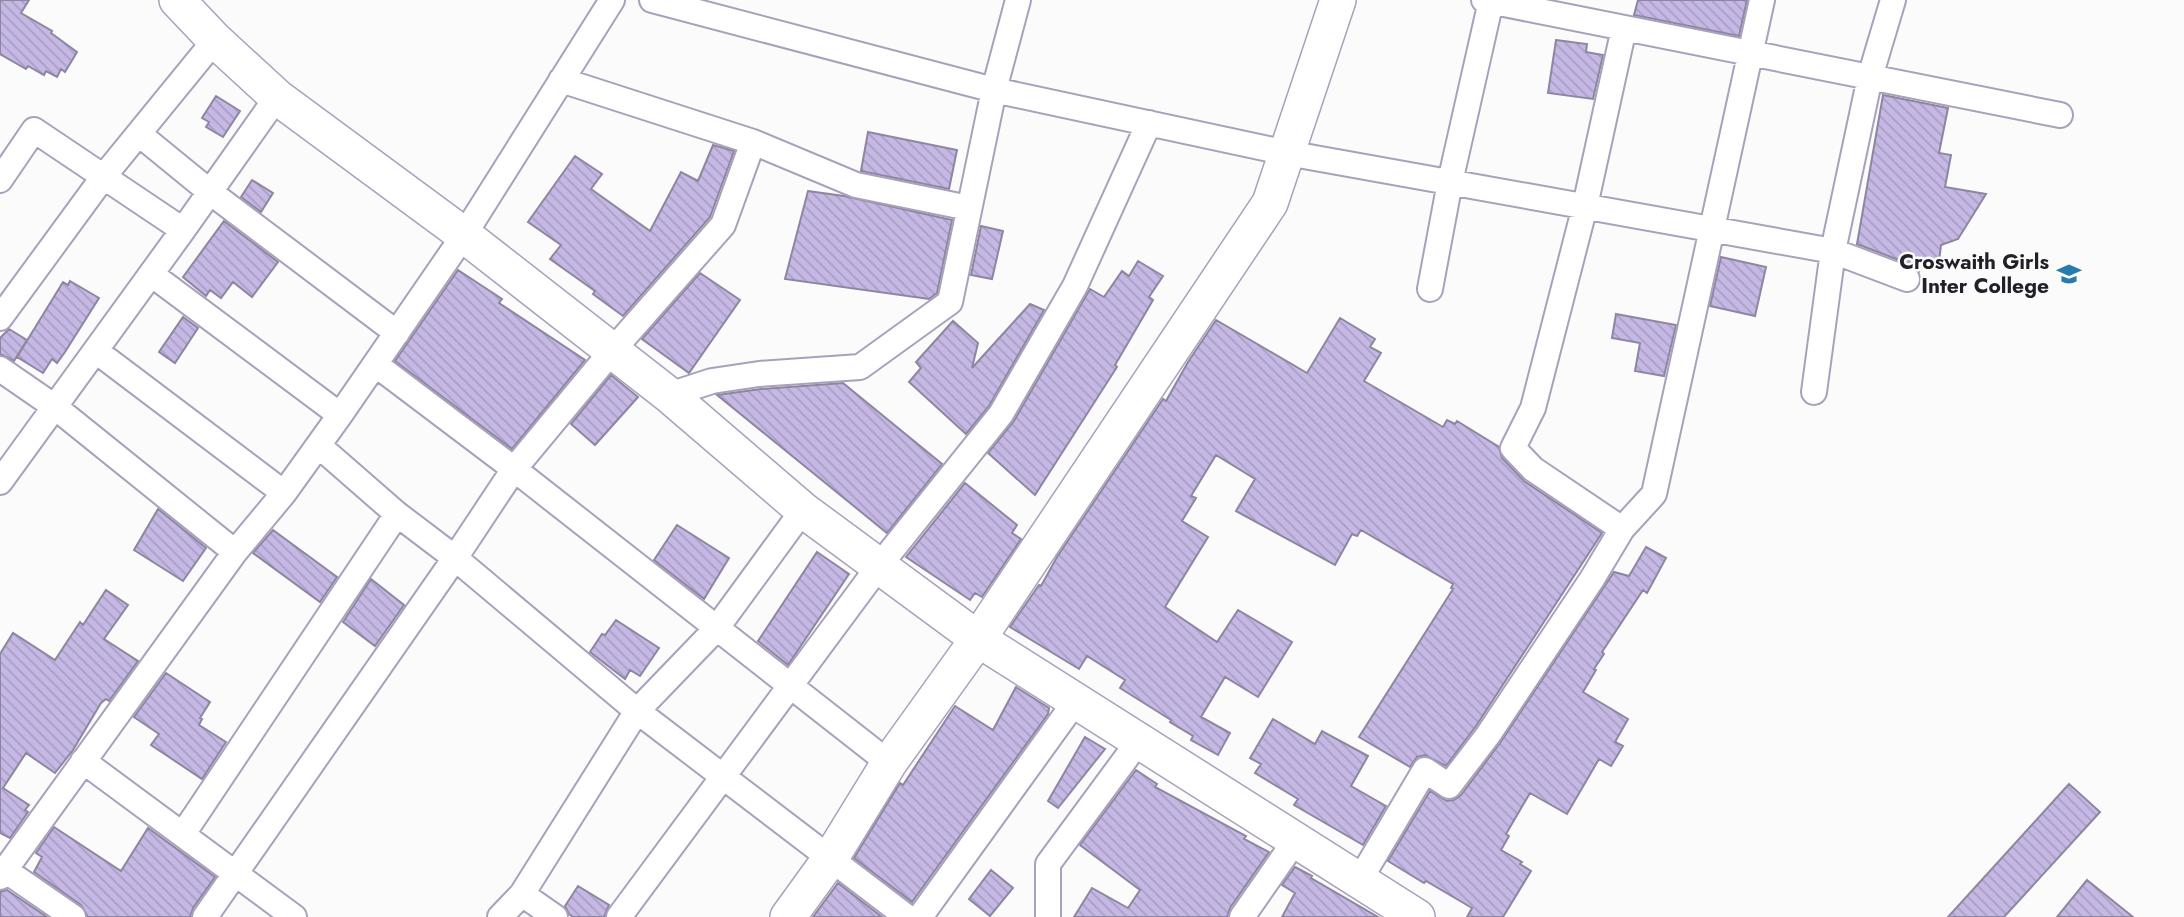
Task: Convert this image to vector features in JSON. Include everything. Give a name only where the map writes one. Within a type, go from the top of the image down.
[{"type":"street","points":[[177,0],[215,40],[277,97],[464,235],[669,395],[803,510],[978,639],[1417,917]]},
{"type":"street","points":[[73,917],[3,874],[235,552],[319,446],[464,235],[612,0]]},
{"type":"street","points":[[652,0],[994,90],[1287,153],[1833,251],[1907,279]]},
{"type":"street","points":[[669,395],[712,381],[759,374],[860,367],[950,302],[994,90],[1018,0]]},
{"type":"street","points":[[788,917],[830,859],[889,763],[978,639],[1270,203],[1338,0]]},
{"type":"street","points":[[1359,881],[1425,770],[1449,786],[1488,735],[1592,579],[1622,529],[1654,494],[1762,0]]},
{"type":"street","points":[[1814,392],[1833,251],[1870,77],[1893,0]]},
{"type":"street","points":[[1430,289],[1488,1],[2060,115]]},
{"type":"street","points":[[1622,529],[1533,468],[1513,448],[1533,408],[1585,206],[1625,28]]},
{"type":"street","points":[[0,318],[104,176],[215,40]]},
{"type":"street","points":[[561,80],[753,142],[856,185],[970,208]]},
{"type":"street","points":[[0,482],[277,97]]},
{"type":"street","points":[[618,917],[879,566],[1001,414],[1075,286],[1149,123]]},
{"type":"street","points":[[0,180],[34,130],[183,230]]},
{"type":"street","points":[[139,134],[210,192],[397,333]]},
{"type":"street","points":[[205,917],[455,558],[514,468],[723,225],[753,142]]},
{"type":"street","points":[[151,274],[340,415]]},
{"type":"street","points":[[96,351],[284,493]]},
{"type":"street","points":[[374,365],[514,468],[889,763]]},
{"type":"street","points":[[0,369],[55,407],[235,552]]},
{"type":"street","points":[[319,446],[397,514],[455,558],[637,711],[907,917]]},
{"type":"street","points":[[500,917],[522,894],[637,711],[716,629],[803,510]]},
{"type":"street","points":[[183,834],[397,514]]},
{"type":"street","points":[[919,917],[1075,702]]},
{"type":"street","points":[[1048,917],[1048,864],[1138,741]]},
{"type":"street","points":[[83,761],[294,917]]},
{"type":"street","points":[[1242,917],[1295,841]]},
{"type":"street","points":[[522,894],[555,917]]},
{"type":"building","points":[[0,0],[29,0],[21,13],[52,31],[51,33],[77,52],[65,72],[61,69],[57,77],[46,71],[44,75],[28,66],[26,69],[0,54]]},
{"type":"building","points":[[1638,0],[1747,0],[1739,36],[1634,15]]},
{"type":"building","points":[[1556,40],[1587,44],[1586,52],[1603,55],[1593,99],[1548,93]]},
{"type":"building","points":[[1883,95],[1948,108],[1939,153],[1951,155],[1945,187],[1986,194],[1958,239],[1941,245],[1939,262],[1921,259],[1919,271],[1912,265],[1857,244]]},
{"type":"building","points":[[216,96],[240,111],[223,137],[206,127],[209,122],[202,118]]},
{"type":"building","points":[[868,132],[957,150],[949,189],[861,171]]},
{"type":"building","points":[[713,145],[734,151],[710,217],[623,316],[593,294],[595,291],[550,259],[561,245],[528,222],[575,156],[602,174],[591,189],[650,231],[681,172],[698,181]]},
{"type":"building","points":[[252,180],[273,193],[261,212],[241,197]]},
{"type":"building","points":[[808,191],[844,196],[952,220],[937,293],[929,299],[785,279]]},
{"type":"building","points":[[224,221],[278,262],[252,297],[233,282],[221,298],[210,290],[206,296],[183,277]]},
{"type":"building","points":[[981,226],[1003,231],[992,279],[971,275]]},
{"type":"building","points":[[1721,257],[1766,267],[1755,316],[1710,306]]},
{"type":"building","points":[[1138,261],[1163,276],[1149,297],[1153,300],[1115,365],[1117,367],[1035,495],[988,453],[1014,421],[1090,289],[1104,297],[1122,271],[1129,276]]},
{"type":"building","points":[[458,270],[502,299],[499,303],[585,360],[512,449],[395,361]]},
{"type":"building","points":[[700,273],[740,300],[689,373],[642,339]]},
{"type":"building","points":[[70,281],[99,298],[57,363],[52,359],[43,373],[17,357],[63,282],[68,285]]},
{"type":"building","points":[[1030,304],[1044,310],[989,406],[966,434],[909,382],[921,368],[916,362],[953,321],[978,343],[972,368]]},
{"type":"building","points":[[1616,314],[1676,325],[1664,376],[1635,371],[1640,343],[1612,338]]},
{"type":"building","points":[[183,317],[198,328],[175,363],[159,352]]},
{"type":"building","points":[[1340,318],[1375,339],[1370,347],[1381,353],[1364,381],[1443,427],[1447,420],[1455,424],[1457,421],[1499,447],[1502,458],[1524,481],[1602,533],[1476,726],[1446,766],[1425,755],[1417,757],[1410,767],[1359,737],[1453,589],[1453,584],[1361,530],[1357,536],[1352,534],[1335,565],[1236,511],[1255,479],[1216,455],[1191,496],[1196,498],[1182,521],[1208,537],[1165,607],[1217,642],[1238,610],[1292,642],[1258,697],[1225,677],[1201,717],[1230,733],[1218,755],[1191,740],[1193,736],[1120,688],[1125,680],[1087,656],[1079,669],[1010,627],[1039,585],[1041,586],[1057,557],[1163,399],[1166,401],[1216,320],[1307,373]]},
{"type":"building","points":[[9,329],[27,340],[14,361],[0,354],[0,338]]},
{"type":"building","points":[[611,375],[638,397],[595,445],[571,424]]},
{"type":"building","points":[[843,383],[942,464],[887,533],[717,395]]},
{"type":"building","points":[[965,483],[1017,525],[1012,533],[1021,539],[982,597],[975,593],[970,600],[906,557]]},
{"type":"building","points":[[158,509],[206,548],[183,581],[134,550]]},
{"type":"building","points":[[677,525],[729,558],[704,599],[654,560]]},
{"type":"building","points":[[273,530],[337,577],[320,602],[253,553]]},
{"type":"building","points":[[1646,547],[1666,558],[1647,593],[1643,590],[1602,652],[1604,654],[1583,692],[1628,719],[1615,742],[1623,746],[1611,766],[1599,759],[1567,814],[1530,793],[1506,834],[1509,836],[1501,850],[1522,862],[1520,864],[1531,871],[1503,917],[1467,917],[1472,908],[1388,861],[1430,791],[1447,801],[1461,795],[1500,743],[1614,572],[1629,576]]},
{"type":"building","points":[[817,552],[849,574],[788,665],[758,641]]},
{"type":"building","points":[[371,579],[404,605],[375,646],[343,622]]},
{"type":"building","points":[[106,590],[128,605],[104,639],[138,661],[109,701],[106,699],[101,703],[73,750],[55,773],[26,753],[3,788],[29,805],[25,810],[28,812],[10,838],[0,833],[0,654],[13,633],[55,660],[80,622],[83,625]]},
{"type":"building","points":[[616,620],[659,648],[640,676],[630,670],[625,679],[590,652]]},
{"type":"building","points":[[166,673],[210,702],[200,718],[202,719],[199,725],[226,742],[202,779],[151,745],[159,734],[134,717]]},
{"type":"building","points":[[1016,687],[1049,708],[1048,714],[912,902],[854,858],[900,783],[903,785],[955,706],[993,730]]},
{"type":"building","points":[[1273,719],[1315,744],[1322,731],[1368,756],[1351,786],[1386,806],[1363,845],[1294,805],[1298,799],[1255,773],[1261,764],[1250,758]]},
{"type":"building","points":[[1085,737],[1105,749],[1058,808],[1048,801]]},
{"type":"building","points":[[1136,770],[1157,784],[1155,787],[1246,836],[1244,839],[1269,852],[1230,908],[1227,917],[1074,917],[1092,888],[1128,908],[1140,890],[1080,845]]},
{"type":"building","points":[[2069,784],[2100,812],[2004,917],[1948,917]]},
{"type":"building","points":[[54,827],[121,871],[148,828],[215,877],[193,908],[190,917],[88,917],[81,905],[34,872],[42,857],[36,853]]},
{"type":"building","points":[[1295,867],[1378,917],[1282,917],[1295,893],[1282,885]]},
{"type":"building","points":[[991,870],[1013,888],[990,916],[969,899]]},
{"type":"building","points":[[2087,880],[2133,917],[2057,917]]},
{"type":"building","points":[[838,883],[882,917],[813,917]]},
{"type":"building","points":[[578,886],[609,905],[604,917],[573,917],[569,914],[565,906]]},
{"type":"building","points":[[7,890],[47,917],[0,917],[0,892]]},
{"type":"place","name":"Croswaith Girls Inter College","points":[[2069,274]]}]
